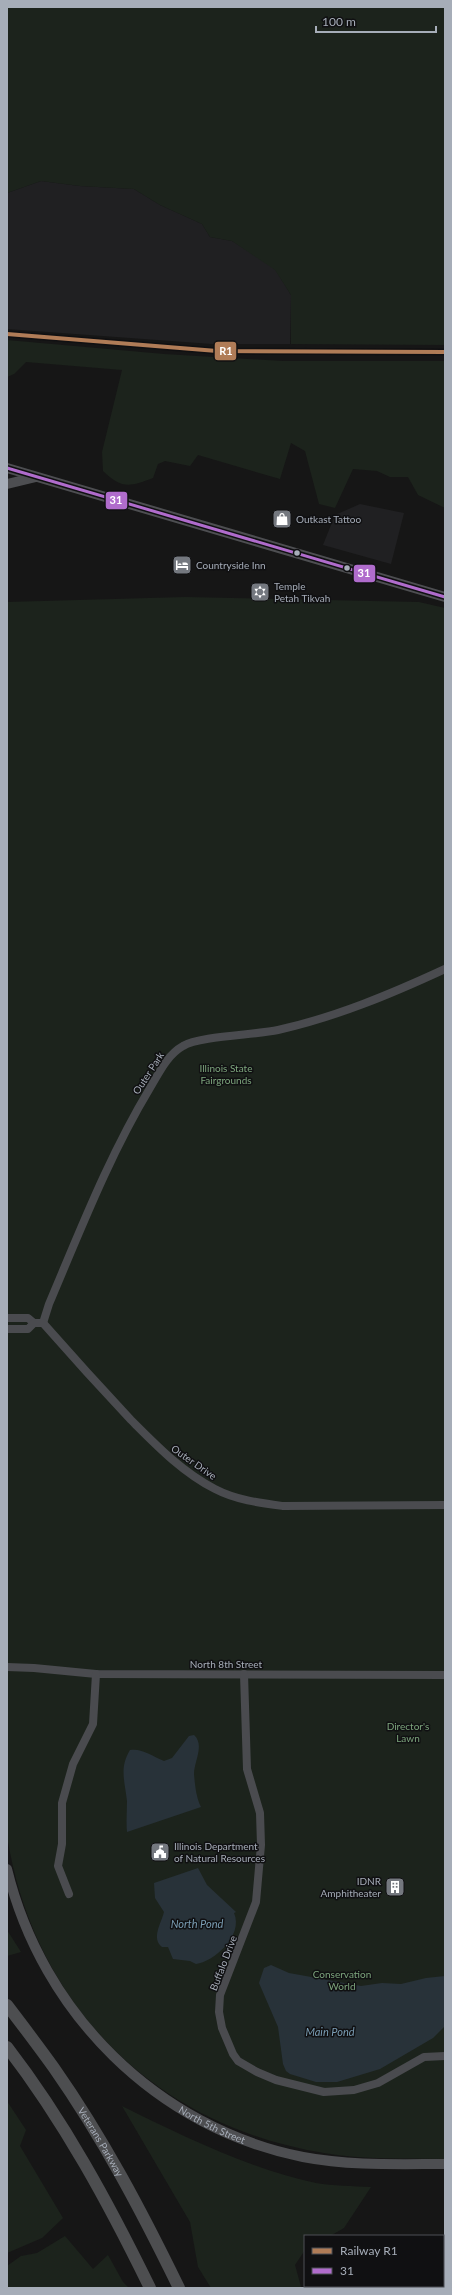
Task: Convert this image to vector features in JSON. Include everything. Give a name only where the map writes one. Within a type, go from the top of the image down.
[{"type":"highway","name":"Veterans Parkway","points":[[7,2005],[54,2068],[104,2146],[142,2213],[179,2288]]},
{"type":"highway","points":[[7,2047],[59,2121],[79,2154],[121,2229],[150,2288]]},
{"type":"main road","points":[[7,468],[445,597]]},
{"type":"main road","points":[[7,484],[39,477]]},
{"type":"main road","name":"North 5th Street","points":[[7,1870],[23,1922],[42,1964],[67,2004],[84,2025],[115,2058],[163,2098],[217,2129],[275,2150],[317,2159],[360,2163],[445,2164]]},
{"type":"street","name":"Outer Park","points":[[43,1323],[54,1293],[116,1151],[138,1108],[166,1060],[173,1053],[184,1045],[197,1041],[278,1030],[323,1018],[364,1004],[445,969]]},
{"type":"street","points":[[7,1318],[28,1318],[34,1323],[43,1323]]},
{"type":"street","points":[[7,1329],[28,1329],[34,1323]]},
{"type":"street","name":"Outer Drive","points":[[43,1323],[68,1353],[161,1451],[183,1469],[216,1490],[243,1499],[283,1506],[445,1505]]},
{"type":"street","name":"North 8th Street","points":[[7,1668],[34,1668],[96,1674],[445,1676]]},
{"type":"street","points":[[69,1894],[58,1866],[62,1844],[62,1803],[73,1764],[85,1745],[93,1724],[96,1674]]},
{"type":"street","name":"Buffalo Drive","points":[[244,1674],[246,1769],[260,1814],[261,1845],[256,1902],[220,1995],[219,2012],[222,2028],[233,2054],[238,2060],[257,2072],[276,2080],[324,2092],[354,2090],[378,2083],[424,2057],[445,2056]]},
{"type":"shaded area","points":[[41,181],[80,186],[134,189],[160,205],[202,224],[210,237],[232,241],[261,259],[275,269],[291,295],[290,344],[212,344],[7,329],[7,193]]},
{"type":"shaded area","points":[[360,504],[404,513],[391,564],[323,545],[335,515]]},
{"type":"green space","points":[[7,7],[445,7],[445,345],[291,344],[291,295],[275,270],[232,241],[210,237],[202,224],[160,205],[134,189],[80,186],[41,181],[7,193]]},
{"type":"green space","points":[[7,340],[164,354],[283,361],[445,361],[445,508],[418,495],[408,477],[390,477],[377,471],[353,469],[335,508],[319,504],[305,451],[291,443],[280,479],[198,455],[190,466],[165,461],[158,464],[153,478],[138,483],[126,485],[115,481],[103,471],[102,452],[122,370],[26,362],[14,374],[7,377]]},
{"type":"green space","name":"Illinois State Fairgrounds","points":[[185,597],[419,602],[445,608],[445,2159],[369,2158],[339,2155],[263,2139],[207,2116],[157,2085],[112,2048],[75,2003],[44,1953],[21,1897],[7,1836],[7,602]]},
{"type":"green space","points":[[7,1930],[21,1952],[7,1956]]},
{"type":"green space","points":[[7,2101],[26,2130],[20,2146],[63,2218],[42,2238],[7,2253]]},
{"type":"green space","points":[[122,2106],[192,2140],[267,2170],[316,2183],[371,2187],[344,2228],[332,2235],[304,2235],[304,2252],[295,2265],[301,2287],[444,2287],[445,2252],[445,2288],[211,2288],[198,2267],[190,2222]]},
{"type":"green space","points":[[65,2236],[93,2269],[108,2255],[123,2282],[129,2288],[7,2288],[7,2266],[21,2256],[37,2253]]},
{"type":"water","points":[[194,1735],[199,1743],[194,1774],[195,1787],[201,1807],[127,1832],[127,1801],[124,1769],[130,1750],[143,1751],[164,1761],[172,1758],[189,1736]]},
{"type":"water","name":"North Pond","points":[[198,1868],[207,1885],[236,1912],[234,1913],[236,1922],[235,1930],[231,1939],[225,1946],[211,1958],[196,1964],[190,1961],[173,1959],[168,1947],[162,1947],[159,1943],[157,1935],[164,1912],[155,1898],[154,1883]]},
{"type":"water","name":"Main Pond","points":[[271,1965],[289,1973],[361,1986],[382,1983],[401,1984],[426,1978],[445,1976],[445,2026],[433,2038],[380,2069],[337,2082],[316,2082],[290,2074],[286,2071],[283,2064],[278,2027],[259,1983],[264,1968]]},
{"type":"rail line","name":"R1","points":[[7,334],[217,351],[445,352]]},
{"type":"transit line","name":"31","points":[[7,468],[445,597]]},
{"type":"place","name":"Outkast Tattoo","points":[[282,519]]},
{"type":"place","name":"Countryside Inn","points":[[182,565]]},
{"type":"place","name":"Temple Petah Tikvah","points":[[260,592]]},
{"type":"place","name":"Illinois Department of Natural Resources","points":[[160,1852]]},
{"type":"place","name":"IDNR Amphitheater","points":[[395,1887]]},
{"type":"park label","name":"Director's Lawn","points":[[408,1732]]},
{"type":"park label","name":"Conservation World","points":[[342,1980]]}]
